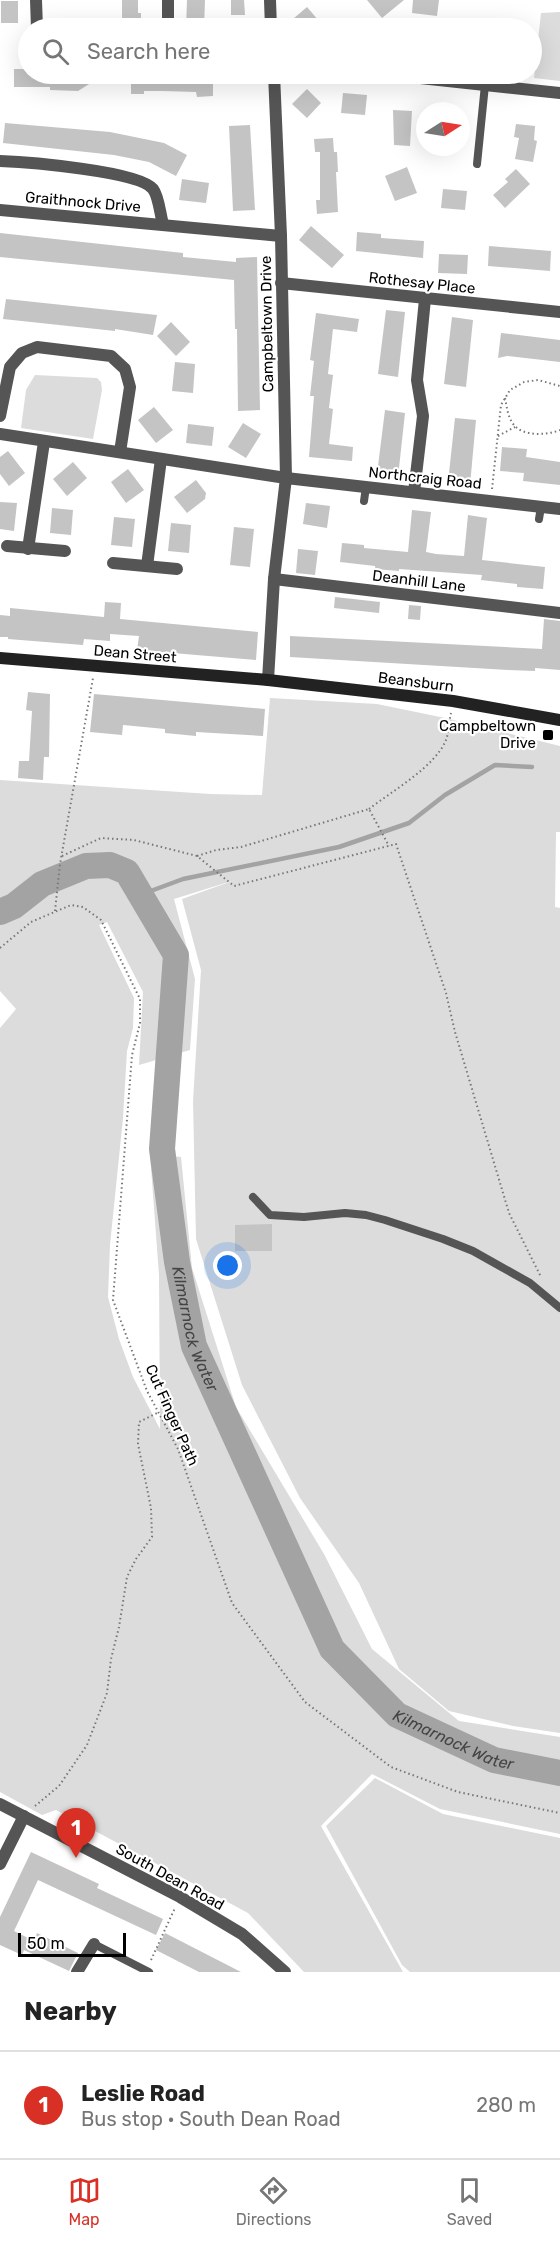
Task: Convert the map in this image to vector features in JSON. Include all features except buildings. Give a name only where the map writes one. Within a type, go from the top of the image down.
[{"type":"main road","name":"Dean Street","points":[[0,658],[268,680]]},
{"type":"main road","name":"Beansburn","points":[[268,680],[453,701],[560,720]]},
{"type":"street","points":[[36,0],[37,18]]},
{"type":"street","points":[[168,0],[168,18]]},
{"type":"street","points":[[270,0],[271,18]]},
{"type":"street","name":"Campbeltown Drive","points":[[268,680],[274,579],[286,478],[280,284],[281,236],[274,84]]},
{"type":"street","points":[[482,84],[560,93]]},
{"type":"street","name":"Graithnock Drive","points":[[0,161],[107,172],[141,180],[153,189],[163,224]]},
{"type":"street","name":"Graithnock Drive","points":[[0,210],[281,236]]},
{"type":"street","name":"Rothesay Place","points":[[280,284],[560,312]]},
{"type":"street","points":[[414,492],[423,416],[417,380],[425,298]]},
{"type":"street","points":[[0,416],[10,367],[22,353],[37,347],[111,356],[125,369],[130,387],[120,452]]},
{"type":"street","name":"Northcraig Road","points":[[0,434],[286,478],[491,501],[540,513],[560,509]]},
{"type":"street","points":[[28,549],[44,442]]},
{"type":"street","points":[[147,566],[161,459]]},
{"type":"street","points":[[7,546],[65,551]]},
{"type":"street","points":[[113,563],[177,568]]},
{"type":"street","name":"Deanhill Lane","points":[[274,579],[560,613]]},
{"type":"street","name":"South Dean Road","points":[[0,1804],[180,1897],[242,1934],[285,1972]]},
{"type":"street","points":[[0,1864],[24,1816]]},
{"type":"street","points":[[77,1972],[94,1944]]},
{"type":"lane","points":[[477,164],[485,85]]},
{"type":"lane","points":[[364,501],[366,487]]},
{"type":"lane","points":[[254,1197],[270,1215],[304,1217],[345,1213],[366,1215],[443,1239],[473,1251],[530,1283],[560,1308]]},
{"type":"lane","points":[[94,1944],[148,1971]]},
{"type":"path","points":[[491,501],[501,405],[505,398],[510,390],[524,382],[538,381],[560,386]]},
{"type":"path","points":[[505,398],[508,416],[515,427],[524,432],[540,434],[560,430]]},
{"type":"path","points":[[498,436],[515,427]]},
{"type":"path","points":[[55,910],[60,864],[95,666]]},
{"type":"path","points":[[196,856],[216,850],[241,847],[369,809],[421,769],[439,752],[446,739],[453,701]]},
{"type":"path","points":[[369,809],[389,846]]},
{"type":"path","points":[[62,856],[101,837],[134,840],[196,856],[234,886],[396,844],[446,993],[454,1032],[509,1213],[542,1278]]},
{"type":"path","name":"Cut Finger Path","points":[[0,948],[31,922],[55,910],[70,905],[83,907],[101,920],[140,999],[140,1023],[132,1055],[113,1300],[147,1391],[178,1449],[232,1603],[305,1702],[391,1767],[458,1792],[560,1813]]},
{"type":"path","points":[[24,1816],[59,1786],[87,1745],[107,1693],[111,1659],[119,1628],[127,1577],[136,1559],[152,1537],[151,1509],[138,1444],[140,1422],[158,1412]]},
{"type":"path","points":[[148,1971],[180,1897]]},
{"type":"shaded area","points":[[560,12],[560,81],[542,79],[541,13]]},
{"type":"shaded area","points":[[35,375],[97,378],[101,382],[102,390],[93,439],[21,428],[26,390]]},
{"type":"shaded area","points":[[270,698],[377,704],[560,746],[560,832],[556,832],[555,907],[560,908],[560,1733],[513,1726],[449,1711],[399,1669],[359,1583],[300,1498],[242,1385],[196,1239],[193,1101],[201,970],[182,899],[235,880],[174,899],[195,979],[190,1050],[139,1065],[143,992],[107,922],[99,925],[134,998],[133,1028],[127,1051],[123,1118],[110,1245],[108,1297],[119,1339],[133,1377],[160,1429],[159,1275],[150,1154],[181,1157],[192,1268],[236,1407],[324,1554],[372,1649],[459,1721],[560,1737],[560,1834],[440,1809],[372,1774],[321,1826],[403,1972],[304,1972],[248,1913],[56,1810],[42,1815],[0,1792],[0,1028],[16,1009],[0,991],[0,780],[210,794],[262,795]]},
{"type":"shaded area","points":[[375,1778],[443,1814],[560,1838],[560,1972],[410,1972],[402,1965],[326,1826]]},
{"type":"waterway","points":[[140,895],[183,879],[339,847],[409,823],[445,795],[495,765],[532,767]]},
{"type":"waterway","name":"Kilmarnock Water","points":[[0,912],[14,906],[42,884],[86,866],[110,865],[127,872],[176,955],[162,1149],[177,1262],[194,1346],[332,1649],[397,1715],[494,1760],[560,1773]]},
{"type":"place","name":"Campbeltown Drive","points":[[548,735]]},
{"type":"place","name":"Leslie Road","points":[[76,1858]]}]
